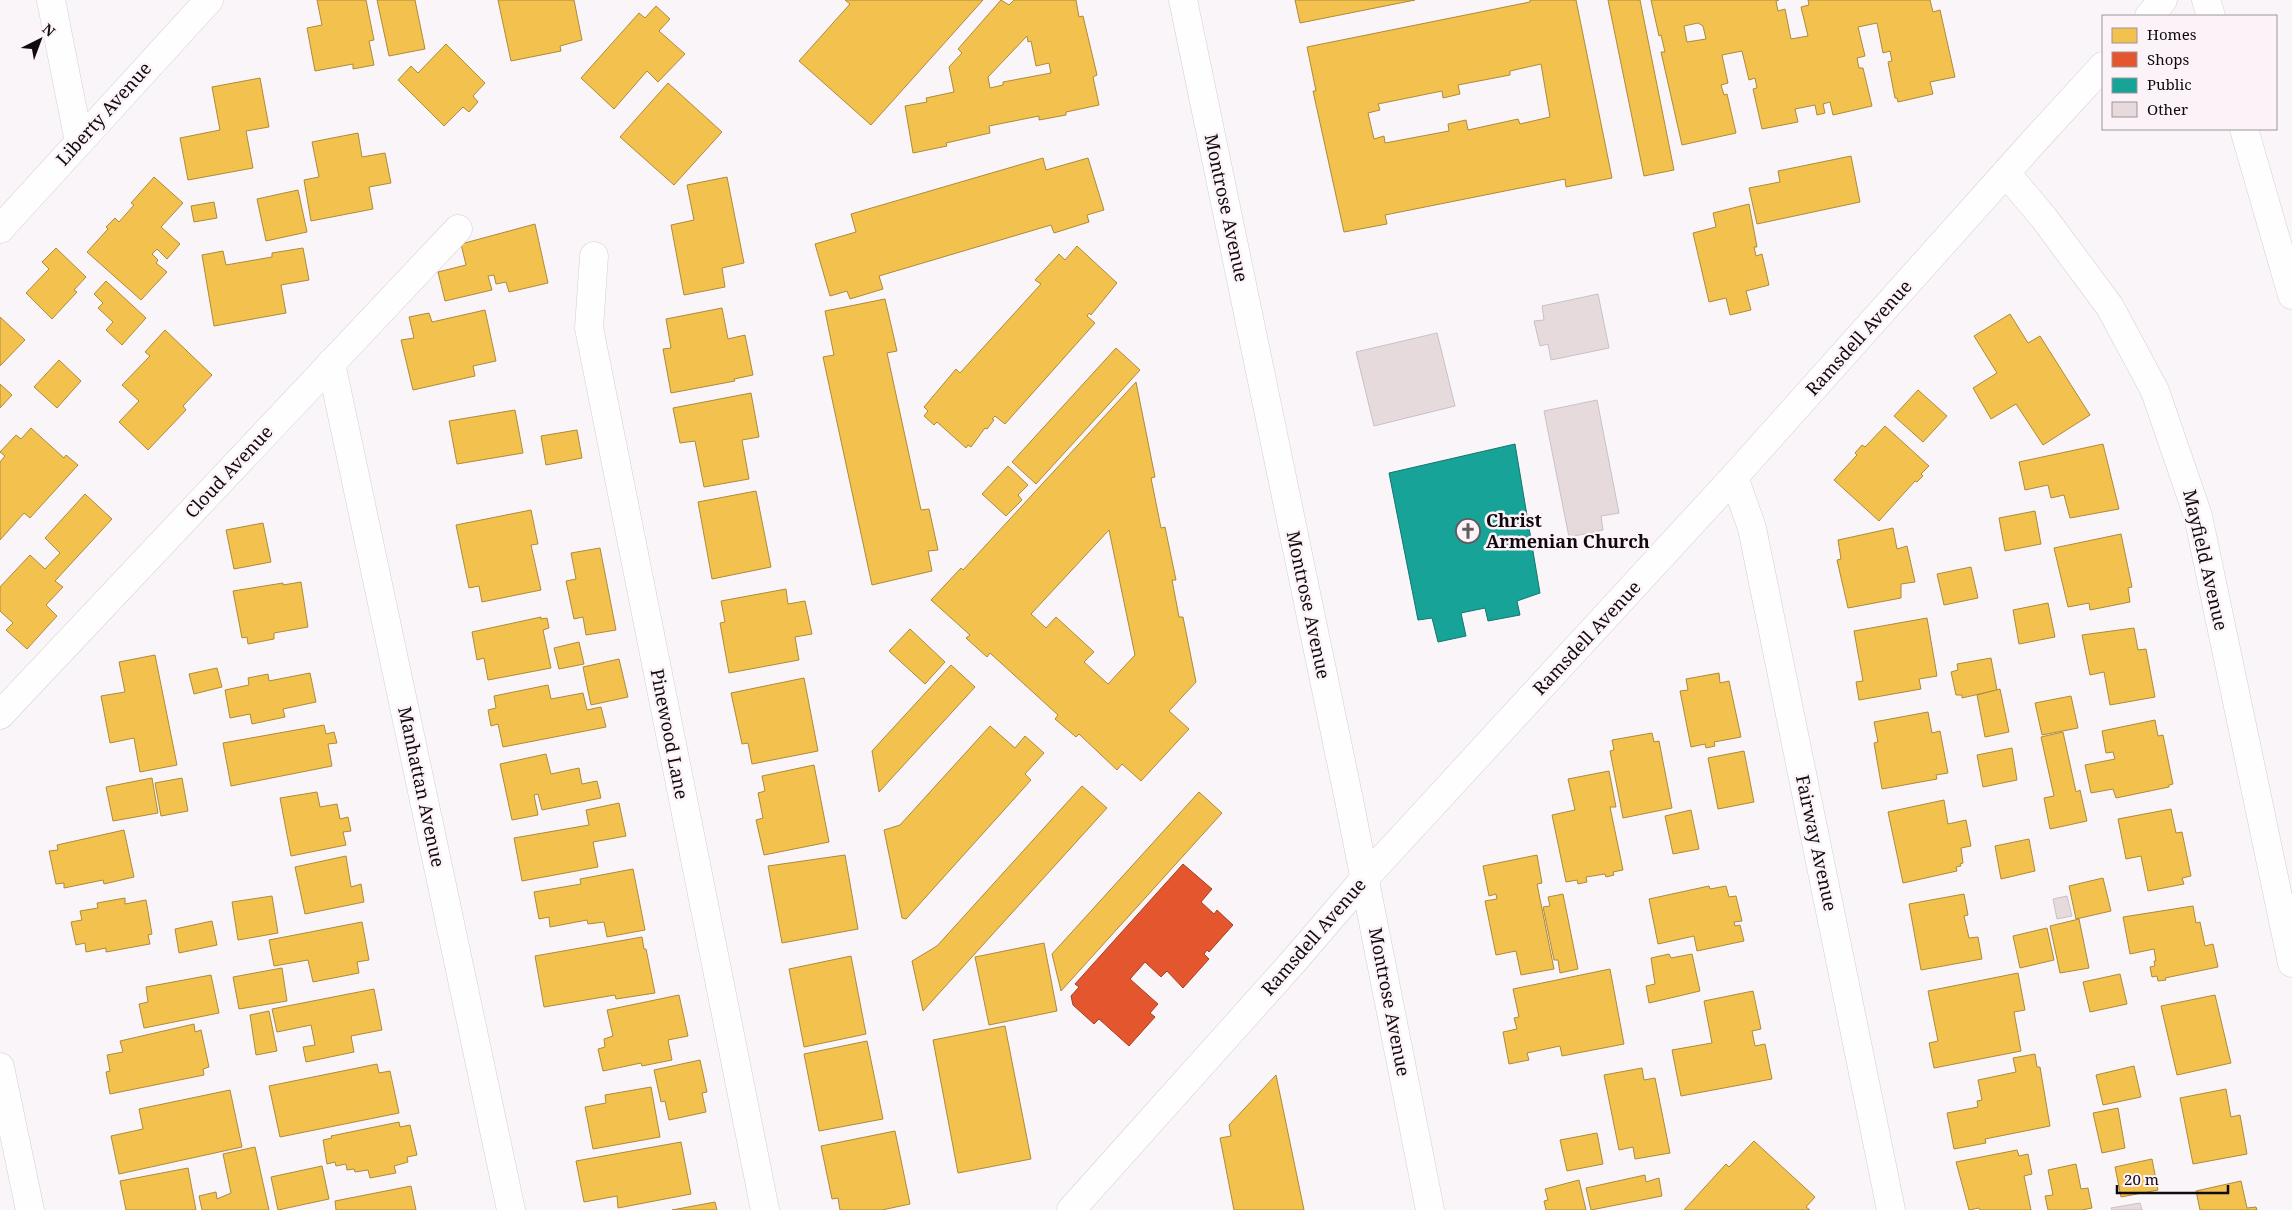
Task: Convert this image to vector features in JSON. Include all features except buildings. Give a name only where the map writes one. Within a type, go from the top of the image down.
[{"type":"main road","points":[[52,0],[79,142]]},
{"type":"main road","name":"Liberty Avenue","points":[[0,229],[209,0]]},
{"type":"main road","name":"Montrose Avenue","points":[[1183,0],[1365,878],[1430,1210]]},
{"type":"main road","points":[[2150,15],[2163,0]]},
{"type":"main road","points":[[2206,0],[2211,15]]},
{"type":"main road","name":"Ramsdell Avenue","points":[[1071,1210],[1293,962],[1365,878],[1734,477],[2100,70]]},
{"type":"main road","points":[[2244,130],[2292,295]]},
{"type":"main road","name":"Mayfield Avenue","points":[[2006,173],[2044,218],[2110,307],[2155,391],[2198,516],[2292,963]]},
{"type":"main road","name":"Cloud Avenue","points":[[0,715],[458,229]]},
{"type":"main road","name":"Pinewood Lane","points":[[594,256],[589,328],[766,1210]]},
{"type":"main road","name":"Manhattan Avenue","points":[[331,363],[511,1210]]},
{"type":"main road","name":"Fairway Avenue","points":[[1734,477],[1752,528],[1891,1210]]},
{"type":"main road","points":[[0,1067],[30,1210]]},
{"type":"place","name":"Christ Armenian Church","points":[[1468,531]]}]
